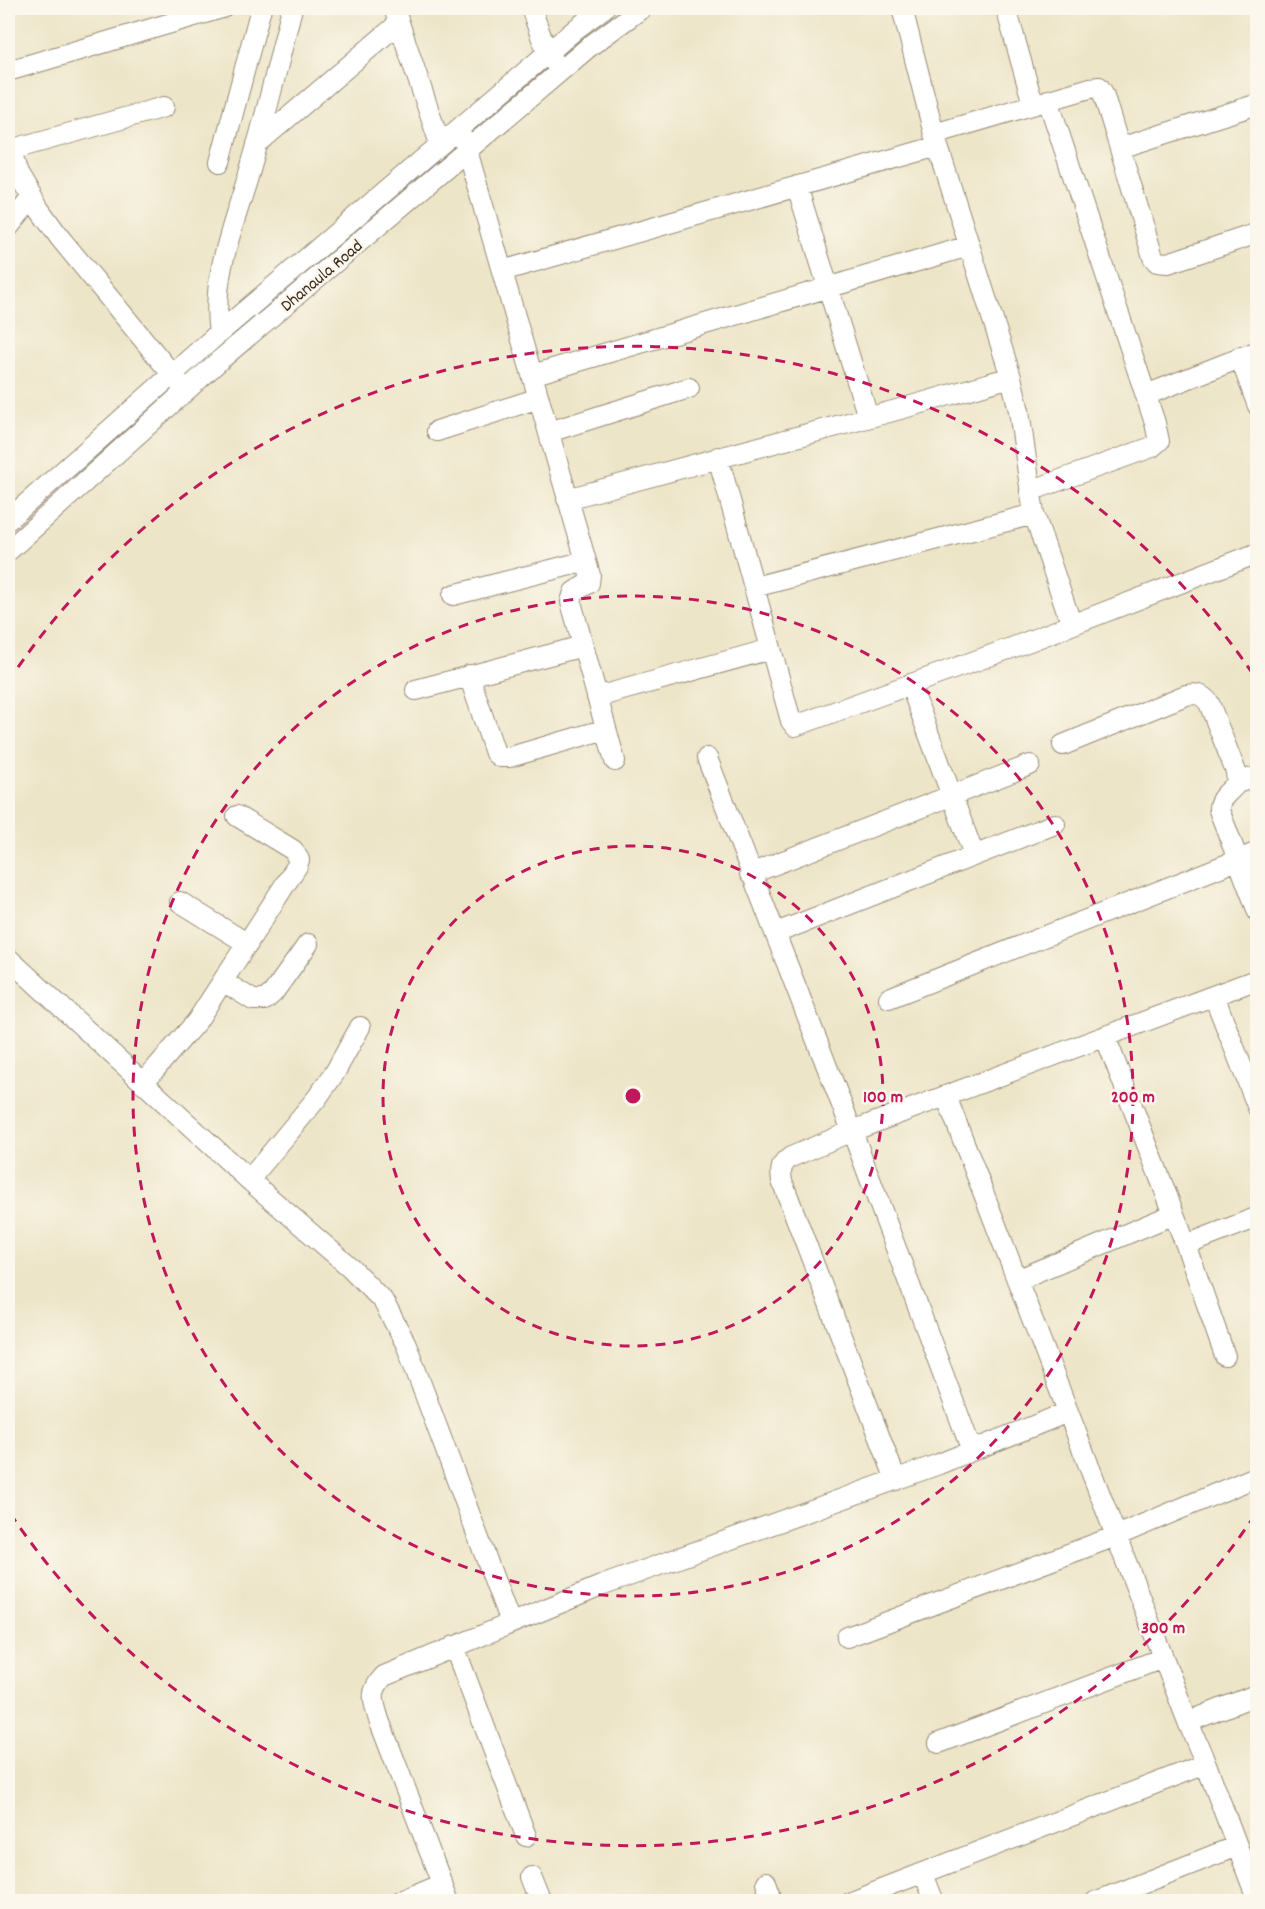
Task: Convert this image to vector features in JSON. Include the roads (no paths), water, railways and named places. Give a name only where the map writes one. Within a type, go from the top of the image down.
[{"type":"street","points":[[8,71],[222,8]]},
{"type":"street","points":[[220,162],[261,8]]},
{"type":"street","points":[[219,333],[216,312],[219,277],[257,144],[292,8]]},
{"type":"street","points":[[531,8],[548,52],[560,72]]},
{"type":"street","name":"Dhanaula Road","points":[[8,520],[219,333],[548,52],[604,8]]},
{"type":"street","name":"Dhanaula Road","points":[[8,551],[186,391],[467,150],[560,72],[642,8]]},
{"type":"street","points":[[902,8],[936,140],[1011,377],[1019,411],[1034,514],[1071,623]]},
{"type":"street","points":[[1006,8],[1146,395],[1159,441],[1156,445],[1030,491]]},
{"type":"street","points":[[257,144],[397,15],[440,144]]},
{"type":"street","points":[[502,271],[797,186],[1041,102],[1099,87],[1103,93],[1153,257],[1157,262],[1168,263],[1257,233]]},
{"type":"street","points":[[1120,148],[1257,104]]},
{"type":"street","points":[[164,107],[9,146],[18,174],[60,238],[186,391]]},
{"type":"street","points":[[460,128],[590,574],[589,583],[576,590],[571,598],[615,761]]},
{"type":"street","points":[[797,186],[868,417]]},
{"type":"street","points":[[8,228],[32,196]]},
{"type":"street","points":[[532,375],[969,246]]},
{"type":"street","points":[[1146,395],[1249,354],[1257,406]]},
{"type":"street","points":[[567,499],[1011,377]]},
{"type":"street","points":[[549,432],[689,388]]},
{"type":"street","points":[[437,431],[539,398]]},
{"type":"street","points":[[718,457],[791,721],[795,726],[1014,647],[1071,623],[1257,553]]},
{"type":"street","points":[[753,587],[1034,514]]},
{"type":"street","points":[[453,595],[586,561]]},
{"type":"street","points":[[416,690],[583,646]]},
{"type":"street","points":[[597,697],[771,649]]},
{"type":"street","points":[[470,675],[495,753],[500,758],[606,729]]},
{"type":"street","points":[[910,684],[974,855]]},
{"type":"street","points":[[1063,745],[1195,693],[1203,695],[1209,703],[1236,772],[1237,783]]},
{"type":"street","points":[[707,758],[750,874],[776,933],[852,1131],[972,1451]]},
{"type":"street","points":[[750,874],[1030,765]]},
{"type":"street","points":[[1257,776],[1237,783],[1218,804],[1257,912]]},
{"type":"street","points":[[143,1083],[197,1021],[292,876],[299,860],[293,850],[237,816]]},
{"type":"street","points":[[776,933],[1055,824]]},
{"type":"street","points":[[889,998],[1257,852]]},
{"type":"street","points":[[180,902],[248,944]]},
{"type":"street","points":[[224,982],[253,1000],[265,1000],[273,993],[308,945]]},
{"type":"street","points":[[9,965],[351,1268],[383,1301],[406,1344],[510,1622]]},
{"type":"street","points":[[896,1480],[782,1181],[780,1171],[783,1162],[791,1156],[852,1131],[1257,979]]},
{"type":"street","points":[[1214,996],[1257,1108]]},
{"type":"street","points":[[249,1180],[317,1098],[334,1074],[360,1027]]},
{"type":"street","points":[[1105,1036],[1186,1245],[1224,1356]]},
{"type":"street","points":[[946,1096],[1257,1901]]},
{"type":"street","points":[[1017,1280],[1174,1214]]},
{"type":"street","points":[[1186,1245],[1257,1217]]},
{"type":"street","points":[[399,1902],[446,1893],[379,1720],[374,1700],[374,1687],[384,1676],[510,1622],[716,1543],[896,1480],[1068,1412]]},
{"type":"street","points":[[847,1637],[1116,1536],[1257,1476]]},
{"type":"street","points":[[454,1646],[526,1836]]},
{"type":"street","points":[[939,1743],[1163,1658]]},
{"type":"street","points":[[1188,1722],[1257,1694]]},
{"type":"street","points":[[848,1902],[1206,1764]]},
{"type":"street","points":[[1095,1902],[1237,1846]]},
{"type":"street","points":[[923,1874],[934,1902]]},
{"type":"street","points":[[532,1877],[542,1902]]},
{"type":"street","points":[[766,1882],[773,1902]]}]
